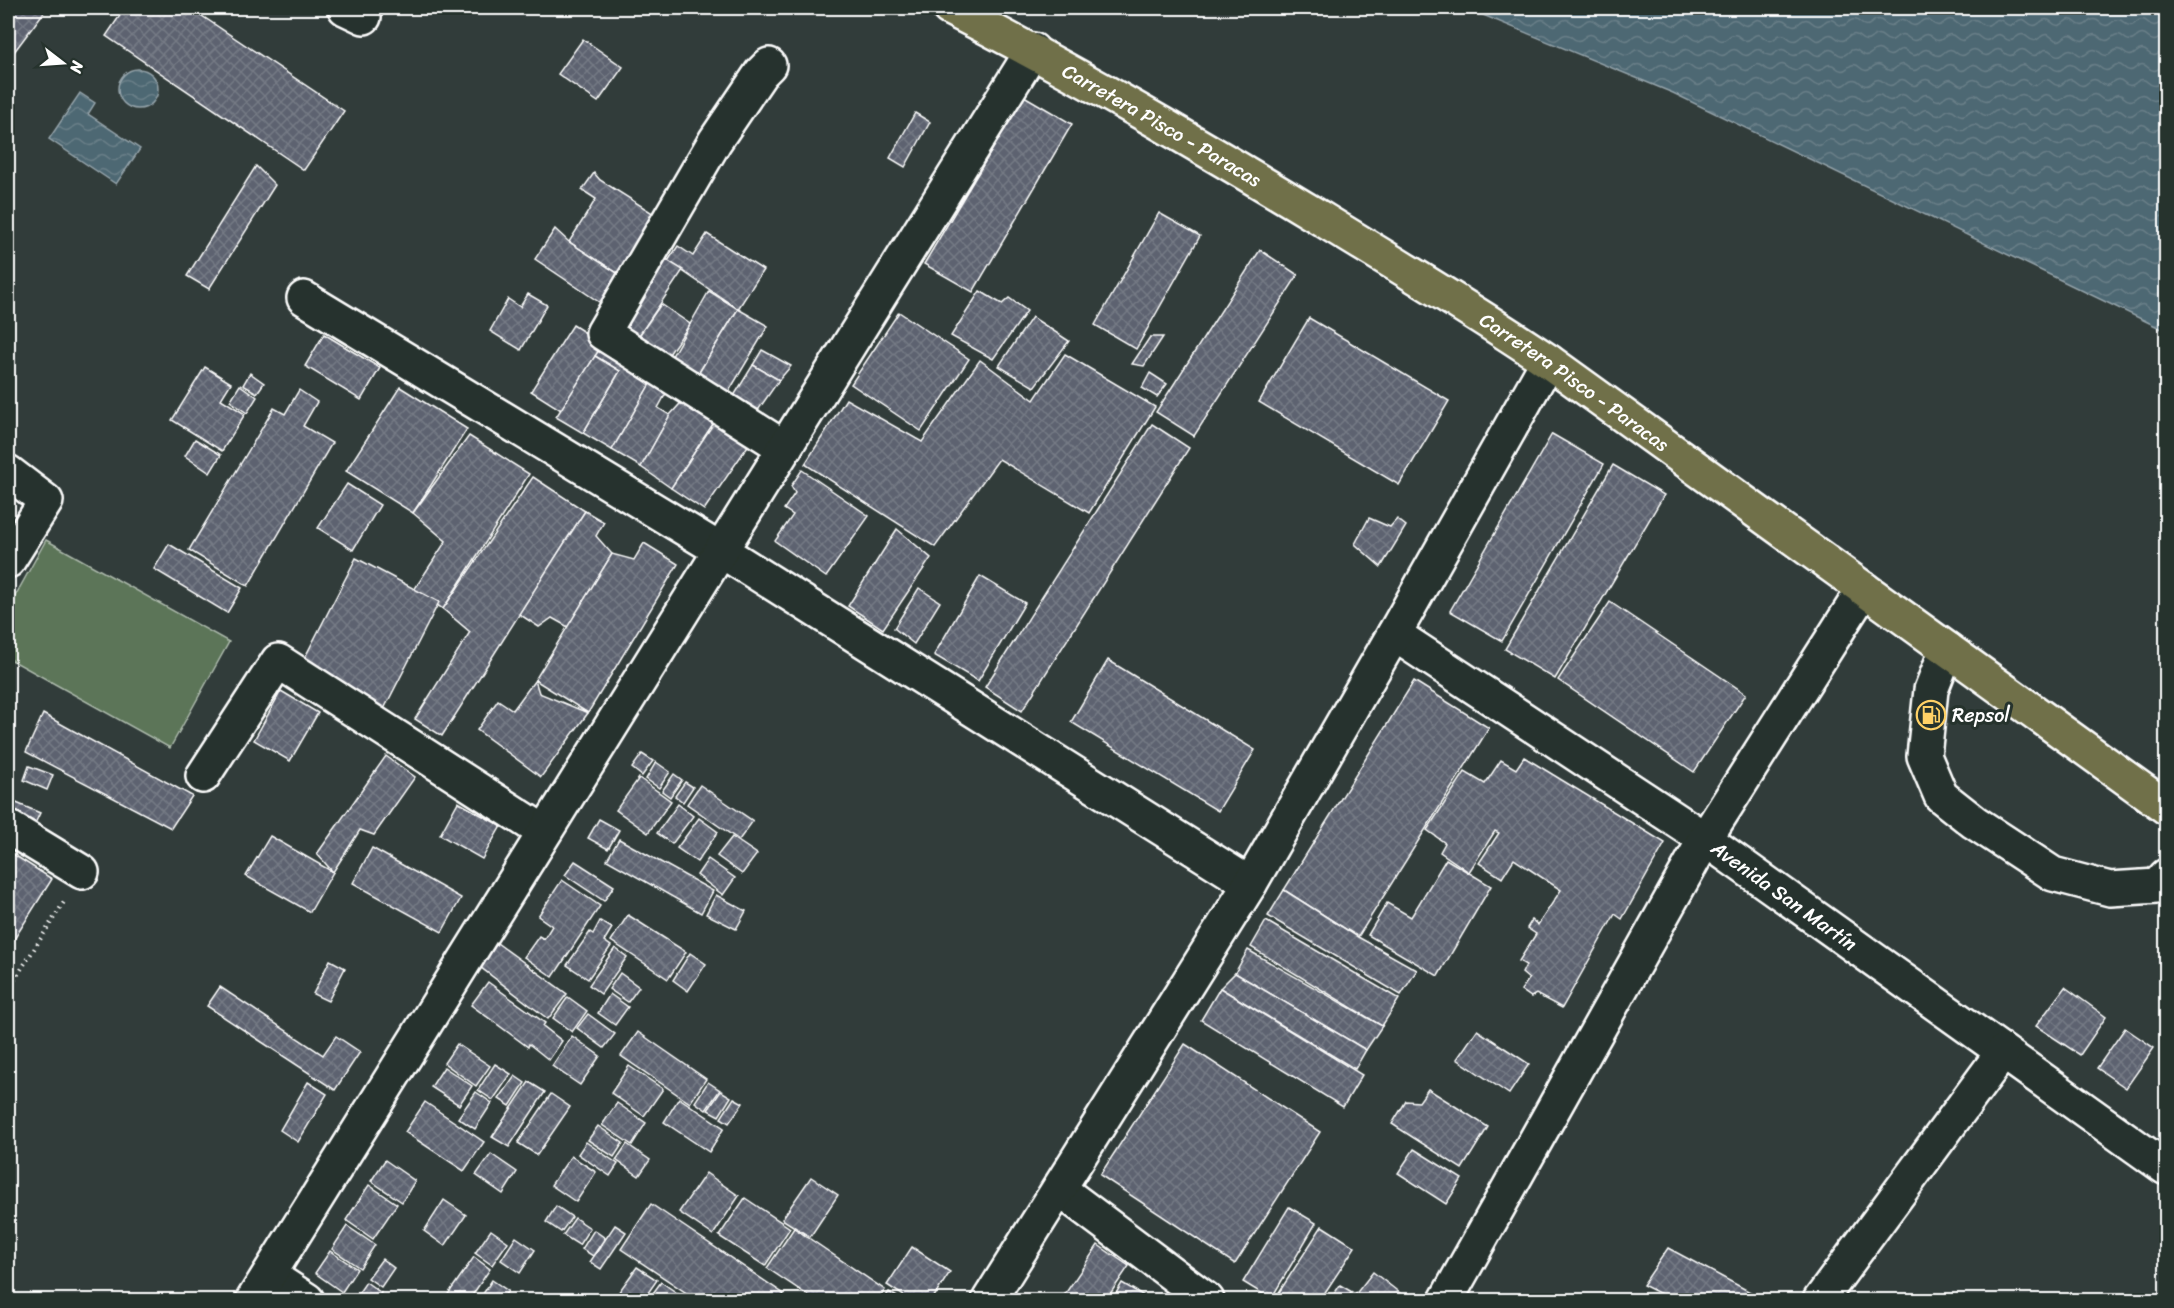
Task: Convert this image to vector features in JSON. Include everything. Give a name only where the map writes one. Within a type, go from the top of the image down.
[{"type":"main road","name":"Carretera Pisco - Paracas","points":[[949,8],[1033,50],[1191,140],[1488,320],[2166,807]]},
{"type":"street","points":[[307,1300],[261,1288],[1033,50]]},
{"type":"street","points":[[769,65],[714,141],[603,333],[785,448]]},
{"type":"street","points":[[304,298],[720,550],[1250,884]]},
{"type":"street","points":[[989,1300],[1250,884],[1548,361]]},
{"type":"street","points":[[8,472],[46,501],[8,561]]},
{"type":"street","points":[[1446,1300],[1705,839],[1864,589]]},
{"type":"street","name":"Avenida San Martín","points":[[1394,634],[1705,839],[2166,1168]]},
{"type":"street","points":[[1947,649],[1931,690],[1924,756],[1941,796],[1974,822],[2053,874],[2110,889],[2157,886],[2166,876]]},
{"type":"street","points":[[203,776],[278,661],[544,832]]},
{"type":"street","points":[[8,827],[82,872]]},
{"type":"street","points":[[1820,1300],[2003,1052]]},
{"type":"street","points":[[1059,1189],[1208,1300]]},
{"type":"path","points":[[8,990],[82,872]]},
{"type":"green space","points":[[46,540],[229,642],[170,748],[8,658],[8,609]]},
{"type":"water","points":[[1466,8],[2166,8],[2166,331],[1673,93]]},
{"type":"water","points":[[138,69],[152,75],[158,89],[152,103],[138,109],[124,103],[118,89],[124,75]]},
{"type":"water","points":[[80,93],[95,103],[88,114],[140,149],[116,184],[49,139]]},
{"type":"building","points":[[8,8],[47,8],[8,60]]},
{"type":"building","points":[[125,8],[190,8],[344,111],[304,170],[106,36]]},
{"type":"building","points":[[583,39],[623,67],[598,102],[558,74]]},
{"type":"building","points":[[1024,96],[1072,124],[973,292],[924,264]]},
{"type":"building","points":[[915,113],[930,122],[905,167],[890,158]]},
{"type":"building","points":[[256,166],[275,185],[209,289],[187,276]]},
{"type":"building","points":[[594,173],[600,180],[662,219],[625,278],[569,242],[596,199],[582,190]]},
{"type":"building","points":[[1159,213],[1200,236],[1136,349],[1095,325]]},
{"type":"building","points":[[555,229],[569,242],[625,278],[605,306],[535,259]]},
{"type":"building","points":[[707,234],[763,270],[738,309],[668,261],[678,246],[693,256]]},
{"type":"building","points":[[1260,250],[1298,275],[1194,436],[1156,412]]},
{"type":"building","points":[[654,252],[683,270],[636,340],[611,321]]},
{"type":"building","points":[[709,291],[738,309],[695,379],[668,363]]},
{"type":"building","points":[[980,291],[1002,304],[1009,298],[1027,311],[993,359],[951,336]]},
{"type":"building","points":[[528,294],[547,305],[521,350],[490,331],[508,299],[520,307]]},
{"type":"building","points":[[661,304],[690,324],[665,360],[636,340]]},
{"type":"building","points":[[738,309],[768,326],[725,398],[695,379]]},
{"type":"building","points":[[899,312],[969,359],[921,431],[851,384]]},
{"type":"building","points":[[1032,317],[1069,341],[1034,387],[999,366]]},
{"type":"building","points":[[1309,318],[1449,401],[1399,485],[1259,402]]},
{"type":"building","points":[[573,325],[603,344],[561,410],[531,391]]},
{"type":"building","points":[[324,334],[380,368],[361,400],[305,366]]},
{"type":"building","points":[[1150,337],[1163,337],[1144,366],[1132,364]]},
{"type":"building","points":[[603,344],[654,377],[612,450],[583,433],[620,371],[595,356]]},
{"type":"building","points":[[762,350],[791,366],[779,380],[753,365]]},
{"type":"building","points":[[1065,354],[1155,407],[1089,513],[999,459],[935,547],[805,464],[846,399],[922,442],[980,360],[1034,400]]},
{"type":"building","points":[[595,356],[620,371],[583,433],[556,417]]},
{"type":"building","points":[[753,365],[779,380],[754,416],[732,399]]},
{"type":"building","points":[[205,367],[231,383],[221,399],[245,414],[222,451],[172,420]]},
{"type":"building","points":[[250,373],[264,383],[257,393],[243,385]]},
{"type":"building","points":[[1150,373],[1167,384],[1157,397],[1142,388]]},
{"type":"building","points":[[654,377],[670,386],[658,408],[670,415],[641,467],[612,450]]},
{"type":"building","points":[[240,385],[257,397],[247,413],[230,401]]},
{"type":"building","points":[[400,387],[467,429],[413,513],[346,471]]},
{"type":"building","points":[[299,390],[317,402],[303,426],[332,443],[248,586],[189,550],[274,408],[285,414]]},
{"type":"building","points":[[688,395],[719,415],[671,488],[641,467],[670,415]]},
{"type":"building","points":[[719,415],[754,437],[704,510],[671,488]]},
{"type":"building","points":[[1152,424],[1189,448],[1022,711],[985,687]]},
{"type":"building","points":[[1552,434],[1604,464],[1502,641],[1450,611]]},
{"type":"building","points":[[469,436],[529,474],[443,609],[414,590],[446,541],[413,513]]},
{"type":"building","points":[[195,439],[221,455],[210,473],[185,456]]},
{"type":"building","points":[[1613,465],[1664,495],[1555,679],[1505,649]]},
{"type":"building","points":[[802,470],[869,516],[826,577],[775,541],[793,515],[784,509],[795,493],[791,486]]},
{"type":"building","points":[[533,477],[585,511],[442,736],[415,719],[470,632],[443,609]]},
{"type":"building","points":[[347,484],[380,505],[353,550],[318,528]]},
{"type":"building","points":[[585,511],[604,522],[596,536],[612,554],[568,627],[552,618],[539,627],[519,614]]},
{"type":"building","points":[[1369,518],[1390,527],[1397,519],[1406,526],[1381,567],[1355,544]]},
{"type":"building","points":[[897,529],[931,558],[883,629],[848,606]]},
{"type":"building","points":[[644,543],[678,564],[588,713],[535,680],[612,554],[634,560]]},
{"type":"building","points":[[169,544],[242,588],[227,613],[154,569]]},
{"type":"building","points":[[356,558],[439,602],[384,709],[301,665]]},
{"type":"building","points":[[980,576],[1025,603],[978,681],[934,655]]},
{"type":"building","points":[[919,588],[940,602],[914,644],[894,628]]},
{"type":"building","points":[[1610,602],[1746,694],[1694,772],[1558,680]]},
{"type":"building","points":[[1108,660],[1255,750],[1218,811],[1071,722]]},
{"type":"building","points":[[535,680],[539,693],[588,713],[541,777],[477,730],[498,700],[513,710]]},
{"type":"building","points":[[1414,681],[1489,728],[1358,937],[1284,890]]},
{"type":"building","points":[[281,691],[318,713],[290,761],[254,740]]},
{"type":"building","points":[[43,714],[192,796],[171,828],[26,752]]},
{"type":"building","points":[[642,754],[653,761],[642,776],[632,768]]},
{"type":"building","points":[[386,756],[415,777],[374,835],[360,830],[333,872],[317,854]]},
{"type":"building","points":[[1524,757],[1665,843],[1622,919],[1615,914],[1562,1008],[1536,994],[1531,997],[1521,990],[1529,979],[1522,973],[1526,965],[1519,961],[1536,934],[1527,928],[1532,920],[1538,925],[1561,890],[1514,859],[1502,878],[1479,863],[1499,833],[1495,831],[1469,872],[1440,852],[1445,843],[1427,830],[1465,772],[1485,784],[1501,760],[1516,769]]},
{"type":"building","points":[[656,762],[670,772],[659,788],[646,779]]},
{"type":"building","points":[[29,766],[53,775],[47,790],[24,780]]},
{"type":"building","points":[[674,774],[682,780],[670,797],[662,791]]},
{"type":"building","points":[[639,778],[671,801],[648,833],[616,810]]},
{"type":"building","points":[[685,782],[693,787],[683,802],[675,796]]},
{"type":"building","points":[[700,785],[753,821],[739,840],[687,804]]},
{"type":"building","points":[[14,802],[40,813],[31,832],[8,816]]},
{"type":"building","points":[[458,802],[501,826],[482,859],[440,835]]},
{"type":"building","points":[[678,804],[693,816],[672,844],[657,833]]},
{"type":"building","points":[[699,818],[718,832],[697,862],[677,848]]},
{"type":"building","points":[[599,819],[619,830],[608,849],[588,838]]},
{"type":"building","points":[[270,836],[333,872],[310,912],[246,876]]},
{"type":"building","points":[[732,837],[757,854],[742,874],[717,856]]},
{"type":"building","points":[[619,839],[713,891],[701,913],[607,860]]},
{"type":"building","points":[[372,848],[461,898],[442,932],[353,883]]},
{"type":"building","points":[[8,851],[52,879],[13,941],[8,938]]},
{"type":"building","points":[[708,859],[735,878],[723,895],[697,875]]},
{"type":"building","points":[[1446,859],[1491,886],[1438,976],[1368,935],[1387,903],[1411,917]]},
{"type":"building","points":[[575,861],[614,886],[604,901],[565,875]]},
{"type":"building","points":[[562,880],[600,906],[553,977],[524,957],[539,936],[544,939],[552,926],[538,916]]},
{"type":"building","points":[[1284,890],[1358,937],[1417,970],[1401,995],[1268,916]]},
{"type":"building","points":[[716,895],[746,911],[736,929],[706,914]]},
{"type":"building","points":[[628,915],[686,952],[668,979],[611,941]]},
{"type":"building","points":[[600,921],[612,928],[604,941],[611,946],[588,979],[567,965],[590,932],[593,934]]},
{"type":"building","points":[[1266,921],[1399,999],[1382,1026],[1251,947]]},
{"type":"building","points":[[497,943],[567,994],[548,1019],[480,967]]},
{"type":"building","points":[[615,948],[627,957],[601,994],[589,985]]},
{"type":"building","points":[[1248,950],[1382,1026],[1366,1050],[1235,973]]},
{"type":"building","points":[[690,953],[706,964],[688,991],[673,980]]},
{"type":"building","points":[[330,960],[345,968],[328,1001],[313,994]]},
{"type":"building","points":[[620,973],[639,987],[628,1002],[609,989]]},
{"type":"building","points":[[1235,973],[1366,1050],[1355,1069],[1220,988]]},
{"type":"building","points":[[488,982],[545,1023],[543,1026],[562,1041],[549,1060],[471,1005]]},
{"type":"building","points":[[220,987],[323,1055],[336,1036],[360,1052],[335,1090],[207,1006]]},
{"type":"building","points":[[2065,987],[2106,1017],[2080,1055],[2036,1026]]},
{"type":"building","points":[[1220,988],[1362,1075],[1343,1107],[1201,1020]]},
{"type":"building","points":[[610,994],[628,1007],[615,1025],[598,1013]]},
{"type":"building","points":[[568,997],[587,1011],[572,1032],[553,1018]]},
{"type":"building","points":[[588,1014],[615,1034],[604,1048],[577,1028]]},
{"type":"building","points":[[2125,1028],[2154,1048],[2126,1088],[2097,1068]]},
{"type":"building","points":[[1477,1030],[1529,1064],[1509,1094],[1457,1059]]},
{"type":"building","points":[[638,1032],[706,1079],[690,1103],[621,1056]]},
{"type":"building","points":[[572,1036],[600,1056],[580,1085],[552,1066]]},
{"type":"building","points":[[457,1044],[490,1066],[476,1086],[444,1063]]},
{"type":"building","points":[[1185,1044],[1320,1132],[1235,1264],[1100,1175]]},
{"type":"building","points":[[495,1064],[511,1074],[493,1100],[478,1090]]},
{"type":"building","points":[[629,1066],[663,1089],[644,1116],[611,1093]]},
{"type":"building","points":[[444,1067],[472,1086],[459,1105],[431,1087]]},
{"type":"building","points":[[515,1076],[525,1083],[510,1106],[499,1099]]},
{"type":"building","points":[[308,1082],[327,1094],[298,1142],[280,1130]]},
{"type":"building","points":[[529,1082],[545,1092],[509,1147],[492,1137]]},
{"type":"building","points":[[708,1082],[720,1090],[706,1110],[695,1102]]},
{"type":"building","points":[[1428,1089],[1488,1127],[1462,1169],[1392,1124],[1406,1101],[1419,1102]]},
{"type":"building","points":[[721,1091],[731,1097],[719,1116],[708,1110]]},
{"type":"building","points":[[476,1092],[492,1103],[475,1129],[458,1118]]},
{"type":"building","points":[[551,1094],[570,1107],[537,1155],[518,1143]]},
{"type":"building","points":[[679,1098],[724,1128],[709,1152],[664,1122]]},
{"type":"building","points":[[734,1098],[743,1103],[729,1123],[721,1118]]},
{"type":"building","points":[[425,1102],[484,1142],[464,1171],[405,1132]]},
{"type":"building","points":[[617,1103],[646,1123],[632,1145],[602,1125]]},
{"type":"building","points":[[598,1126],[623,1143],[614,1157],[588,1140]]},
{"type":"building","points":[[586,1142],[618,1164],[610,1176],[578,1154]]},
{"type":"building","points":[[627,1144],[650,1160],[639,1176],[616,1160]]},
{"type":"building","points":[[1414,1149],[1462,1179],[1446,1204],[1398,1173]]},
{"type":"building","points":[[491,1154],[517,1172],[503,1194],[476,1175]]},
{"type":"building","points":[[571,1156],[596,1172],[576,1202],[551,1185]]},
{"type":"building","points":[[385,1160],[415,1181],[402,1202],[371,1181]]},
{"type":"building","points":[[706,1173],[739,1196],[713,1235],[679,1212]]},
{"type":"building","points":[[811,1177],[838,1195],[810,1237],[782,1219]]},
{"type":"building","points":[[369,1185],[397,1204],[373,1239],[346,1220]]},
{"type":"building","points":[[745,1198],[790,1228],[765,1266],[719,1236]]},
{"type":"building","points":[[444,1200],[466,1215],[445,1246],[424,1231]]},
{"type":"building","points":[[651,1204],[784,1294],[779,1300],[697,1300],[621,1249]]},
{"type":"building","points":[[556,1206],[572,1217],[561,1232],[546,1222]]},
{"type":"building","points":[[1289,1207],[1316,1223],[1271,1299],[1243,1282]]},
{"type":"building","points":[[575,1218],[590,1228],[579,1245],[563,1235]]},
{"type":"building","points":[[615,1225],[626,1232],[601,1269],[590,1262]]},
{"type":"building","points":[[347,1226],[375,1245],[360,1268],[332,1249]]},
{"type":"building","points":[[1322,1226],[1355,1247],[1320,1300],[1274,1300]]},
{"type":"building","points":[[794,1228],[885,1290],[878,1300],[815,1300],[767,1268]]},
{"type":"building","points":[[491,1230],[508,1242],[492,1265],[475,1253]]},
{"type":"building","points":[[594,1230],[605,1238],[593,1256],[582,1249]]},
{"type":"building","points":[[516,1237],[535,1250],[520,1273],[501,1260]]},
{"type":"building","points":[[1098,1245],[1129,1266],[1106,1300],[1061,1300]]},
{"type":"building","points":[[912,1247],[950,1272],[932,1300],[910,1300],[887,1285]]},
{"type":"building","points":[[1668,1248],[1765,1300],[1673,1300],[1643,1285]]},
{"type":"building","points":[[330,1251],[357,1269],[342,1292],[315,1273]]},
{"type":"building","points":[[474,1257],[490,1269],[469,1300],[444,1300]]},
{"type":"building","points":[[382,1259],[394,1268],[381,1287],[368,1278]]},
{"type":"building","points":[[637,1267],[657,1280],[643,1300],[613,1300]]},
{"type":"building","points":[[1373,1272],[1405,1297],[1402,1300],[1351,1300]]},
{"type":"building","points":[[492,1280],[508,1291],[501,1300],[479,1300]]},
{"type":"building","points":[[366,1282],[381,1293],[376,1300],[355,1298]]},
{"type":"building","points":[[661,1282],[680,1295],[676,1300],[648,1300]]},
{"type":"building","points":[[1122,1283],[1151,1300],[1112,1300]]},
{"type":"building","points":[[1340,1285],[1352,1292],[1346,1300],[1330,1300]]},
{"type":"building","points":[[1169,1288],[1191,1300],[1161,1300]]},
{"type":"building","points":[[889,1292],[902,1300],[883,1300]]},
{"type":"place","name":"Repsol","points":[[1931,715]]}]
